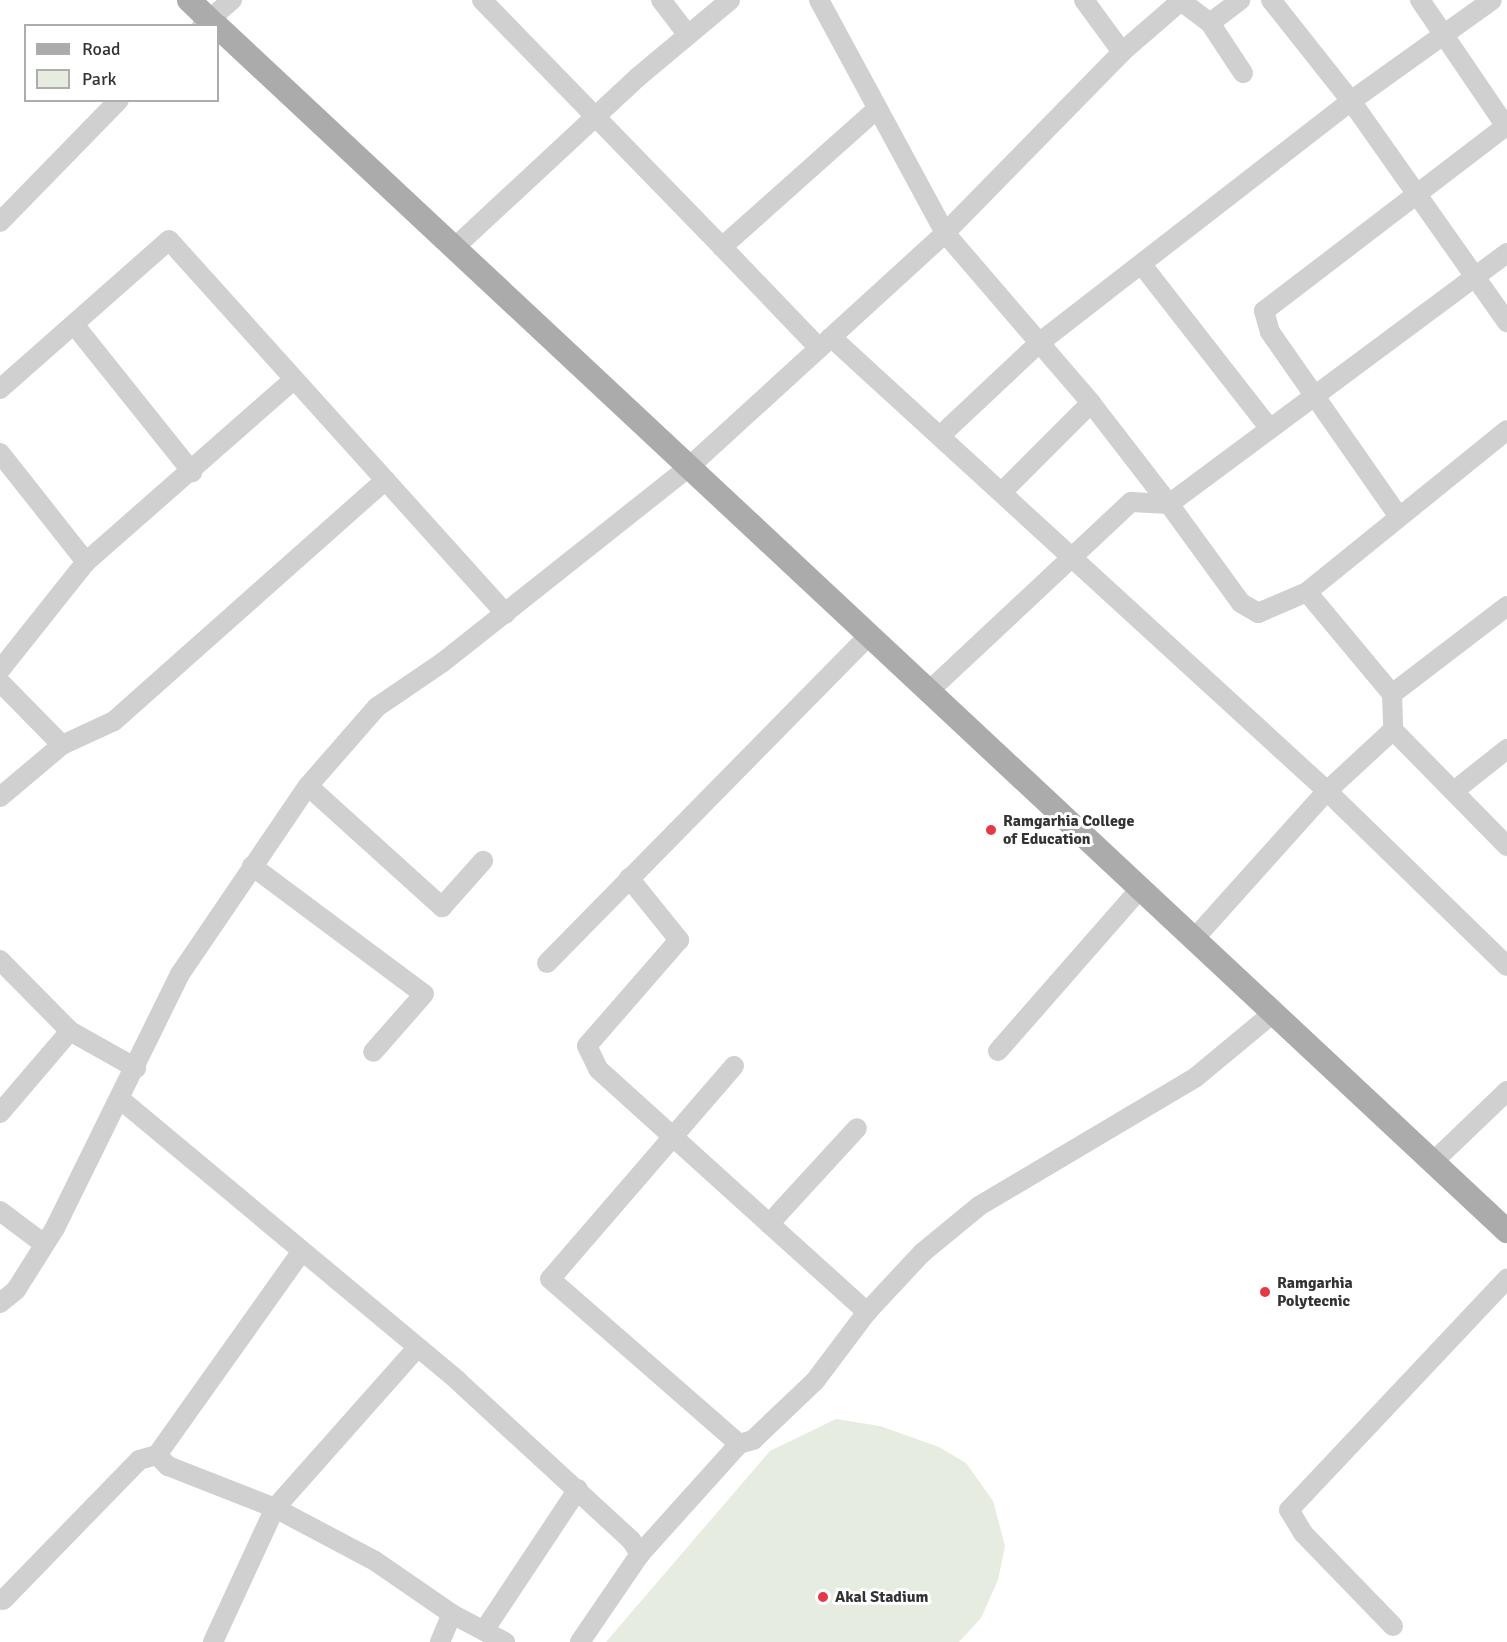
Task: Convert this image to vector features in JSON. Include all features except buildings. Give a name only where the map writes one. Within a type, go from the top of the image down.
[{"type":"main road","points":[[189,0],[211,24]]},
{"type":"main road","points":[[219,31],[1507,1231]]},
{"type":"street","points":[[211,24],[232,0]]},
{"type":"street","points":[[482,0],[722,247],[825,342],[940,436],[1002,492],[1328,792],[1507,966]]},
{"type":"street","points":[[661,0],[688,35]]},
{"type":"street","points":[[454,248],[688,35],[730,0]]},
{"type":"street","points":[[819,0],[945,233],[1091,403],[1169,504],[1241,603],[1258,613],[1307,592],[1397,514],[1507,430]]},
{"type":"street","points":[[1084,0],[1122,52]]},
{"type":"street","points":[[0,1303],[16,1290],[45,1244],[136,1068],[180,974],[308,786],[377,707],[506,614],[688,467],[945,233],[1122,52],[1181,0],[1210,23],[1243,73]]},
{"type":"street","points":[[1210,23],[1240,0]]},
{"type":"street","points":[[1271,0],[1351,101],[1507,322]]},
{"type":"street","points":[[1397,514],[1317,394],[1270,332],[1264,311],[1416,191],[1507,126],[1420,0]]},
{"type":"street","points":[[940,436],[1039,343],[1351,101],[1492,0]]},
{"type":"street","points":[[0,222],[118,102]]},
{"type":"street","points":[[722,247],[877,109]]},
{"type":"street","points":[[0,389],[76,327],[169,240],[292,381],[506,614]]},
{"type":"street","points":[[929,691],[1131,502],[1169,504],[1507,253]]},
{"type":"street","points":[[1142,265],[1270,429]]},
{"type":"street","points":[[76,327],[192,472]]},
{"type":"street","points":[[0,670],[86,562],[192,472],[292,381]]},
{"type":"street","points":[[1002,492],[1091,403]]},
{"type":"street","points":[[0,453],[86,562]]},
{"type":"street","points":[[0,797],[62,745],[114,721],[385,480]]},
{"type":"street","points":[[1307,592],[1392,694],[1393,730],[1507,846]]},
{"type":"street","points":[[1392,694],[1507,606]]},
{"type":"street","points":[[547,963],[869,635]]},
{"type":"street","points":[[0,682],[62,745]]},
{"type":"street","points":[[1194,939],[1328,792],[1393,730]]},
{"type":"street","points":[[1454,792],[1507,748]]},
{"type":"street","points":[[308,786],[442,907],[483,861]]},
{"type":"street","points":[[252,866],[424,994],[373,1052]]},
{"type":"street","points":[[629,878],[679,940],[587,1046],[598,1069],[674,1135],[867,1312]]},
{"type":"street","points":[[998,1052],[1140,889]]},
{"type":"street","points":[[0,960],[70,1031],[136,1068]]},
{"type":"street","points":[[580,1642],[640,1554],[740,1444],[753,1440],[815,1381],[867,1312],[922,1253],[979,1206],[1196,1077],[1273,1013]]},
{"type":"street","points":[[0,1113],[70,1031]]},
{"type":"street","points":[[734,1066],[550,1278],[740,1444]]},
{"type":"street","points":[[1433,1162],[1507,1091]]},
{"type":"street","points":[[120,1099],[219,1177],[300,1252],[578,1489],[640,1554]]},
{"type":"street","points":[[769,1224],[857,1128]]},
{"type":"street","points":[[0,1211],[45,1244]]},
{"type":"street","points":[[3,1600],[139,1460],[157,1455],[300,1252]]},
{"type":"street","points":[[1393,1626],[1303,1533],[1289,1510],[1507,1279]]},
{"type":"street","points":[[213,1642],[275,1508],[416,1349]]},
{"type":"street","points":[[157,1455],[168,1466],[275,1508],[375,1561],[452,1614],[485,1629],[505,1642]]},
{"type":"street","points":[[485,1629],[578,1489]]},
{"type":"street","points":[[440,1642],[452,1614]]},
{"type":"green space","points":[[836,1419],[880,1426],[939,1447],[966,1463],[993,1501],[1005,1546],[998,1580],[981,1618],[959,1642],[606,1642],[770,1451]]},
{"type":"place","name":"Ramgarhia College of Education","points":[[991,830]]},
{"type":"place","name":"Ramgarhia Polytecnic","points":[[1265,1292]]},
{"type":"place","name":"Akal Stadium","points":[[823,1597]]}]
